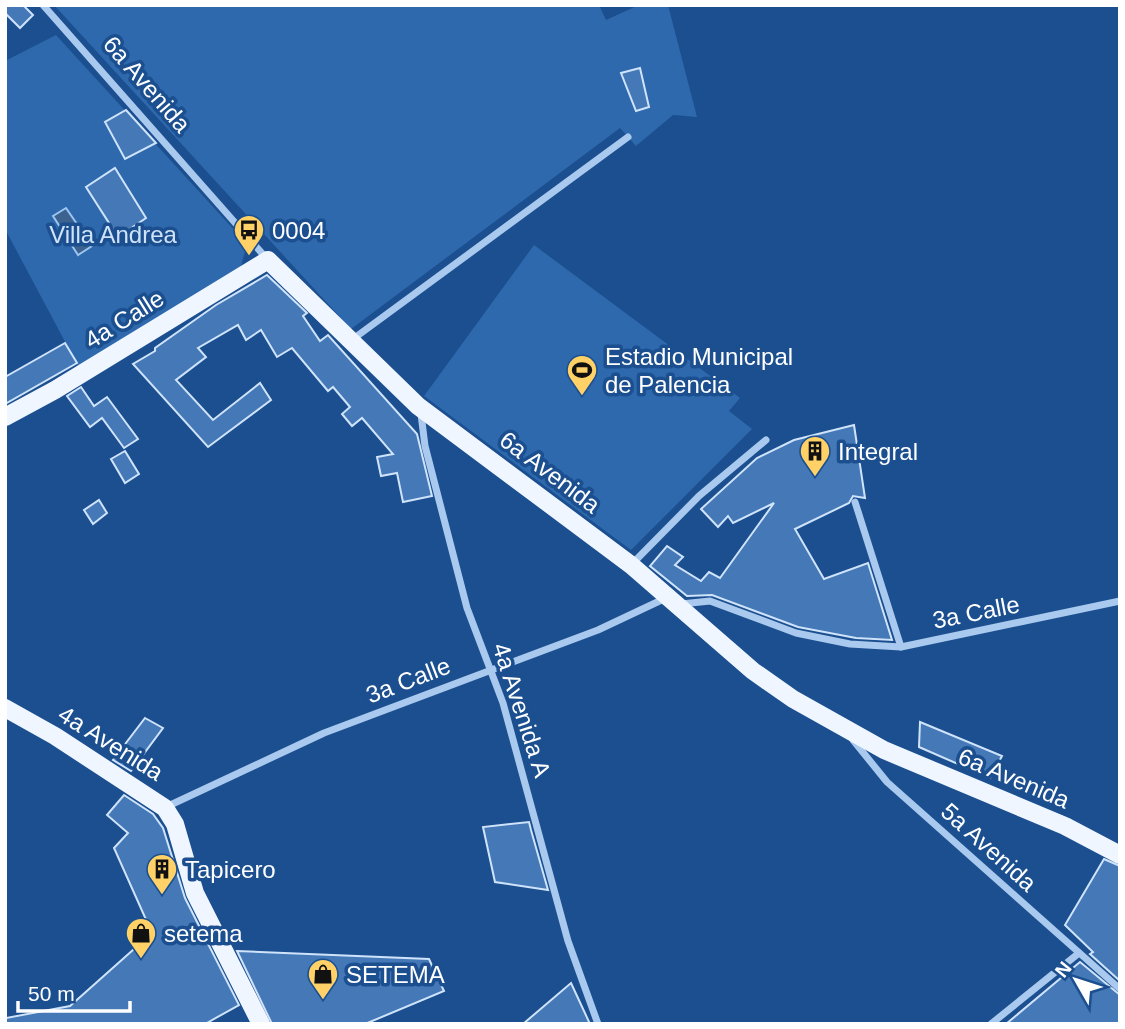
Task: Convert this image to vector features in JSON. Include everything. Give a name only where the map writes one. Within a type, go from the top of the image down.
[{"type":"main road","name":"6a Avenida","points":[[268,260],[418,407],[631,565],[753,671],[840,728],[884,750],[1065,826],[1120,855]]},
{"type":"main road","name":"4a Calle","points":[[5,417],[55,390],[268,260]]},
{"type":"main road","name":"4a Avenida","points":[[5,708],[55,736],[165,808],[175,824],[195,893],[261,1024]]},
{"type":"street","name":"6a Avenida","points":[[43,5],[268,260]]},
{"type":"street","points":[[350,342],[628,136]]},
{"type":"street","name":"4a Avenida A","points":[[418,407],[424,422],[425,446],[467,608],[491,668],[518,749],[568,941],[598,1024]]},
{"type":"street","points":[[631,565],[699,496],[765,440]]},
{"type":"street","points":[[855,502],[901,647]]},
{"type":"street","name":"3a Calle","points":[[165,808],[324,733],[673,600],[710,601],[796,634],[850,644],[901,647],[1120,601]]},
{"type":"street","name":"5a Avenida","points":[[840,728],[864,750],[887,782],[1120,989]]},
{"type":"street","points":[[991,1024],[1079,953]]},
{"type":"green space","points":[[54,5],[599,5],[606,20],[639,5],[668,5],[697,117],[673,115],[636,146],[620,128],[351,329]]},
{"type":"green space","name":"Villa Andrea","points":[[56,35],[247,244],[240,270],[79,368],[5,229],[5,61]]},
{"type":"green space","name":"Estadio Municipal de Palencia","points":[[534,245],[740,398],[729,411],[752,429],[631,550],[424,396]]},
{"type":"shaded area","points":[[66,208],[92,246],[78,255],[53,216]]},
{"type":"building","points":[[5,5],[23,5],[33,15],[20,28],[5,13]]},
{"type":"building","points":[[640,68],[649,107],[636,111],[621,73]]},
{"type":"building","points":[[126,110],[156,143],[125,159],[105,122]]},
{"type":"building","points":[[115,168],[146,218],[118,237],[86,187]]},
{"type":"building","points":[[267,275],[307,313],[303,316],[320,341],[328,335],[417,434],[432,496],[403,502],[397,473],[381,476],[377,457],[393,454],[362,418],[352,426],[342,414],[350,407],[333,387],[328,391],[292,348],[277,357],[261,330],[246,340],[238,325],[198,348],[206,357],[176,380],[213,420],[260,383],[271,400],[208,447],[133,364],[155,351],[155,348],[216,305]]},
{"type":"building","points":[[65,343],[77,363],[5,404],[5,377]]},
{"type":"building","points":[[81,387],[94,406],[107,397],[138,439],[124,448],[102,418],[90,427],[67,396]]},
{"type":"building","points":[[854,425],[865,498],[853,496],[849,503],[795,529],[824,579],[868,563],[892,640],[856,638],[798,627],[712,595],[687,596],[650,566],[667,546],[683,557],[675,565],[701,581],[709,572],[720,578],[774,503],[733,523],[728,516],[718,527],[701,509],[757,458],[794,440]]},
{"type":"building","points":[[125,451],[139,474],[125,483],[111,459]]},
{"type":"building","points":[[99,500],[107,513],[93,524],[84,510]]},
{"type":"building","points":[[145,718],[163,728],[131,771],[113,760]]},
{"type":"building","points":[[920,722],[1002,756],[990,778],[919,747]]},
{"type":"building","points":[[124,795],[153,814],[163,828],[185,898],[239,1005],[205,1024],[6,1024],[6,1018],[70,1006],[152,933],[114,848],[128,833],[107,815]]},
{"type":"building","points":[[529,822],[548,890],[495,882],[483,827]]},
{"type":"building","points":[[1104,859],[1120,866],[1120,981],[1090,954],[1093,952],[1065,925]]},
{"type":"building","name":"SETEMA","points":[[237,951],[429,959],[444,991],[365,1024],[272,1024]]},
{"type":"building","points":[[1080,962],[1120,995],[1120,1024],[1006,1024]]},
{"type":"building","points":[[571,983],[590,1024],[523,1024]]},
{"type":"place","name":"0004","points":[[249,257]]},
{"type":"place","name":"Estadio Municipal de Palencia","points":[[582,397]]},
{"type":"place","name":"Integral","points":[[815,478]]},
{"type":"place","name":"Tapicero","points":[[162,896]]},
{"type":"place","name":"setema","points":[[141,960]]},
{"type":"place","name":"SETEMA","points":[[323,1001]]}]
